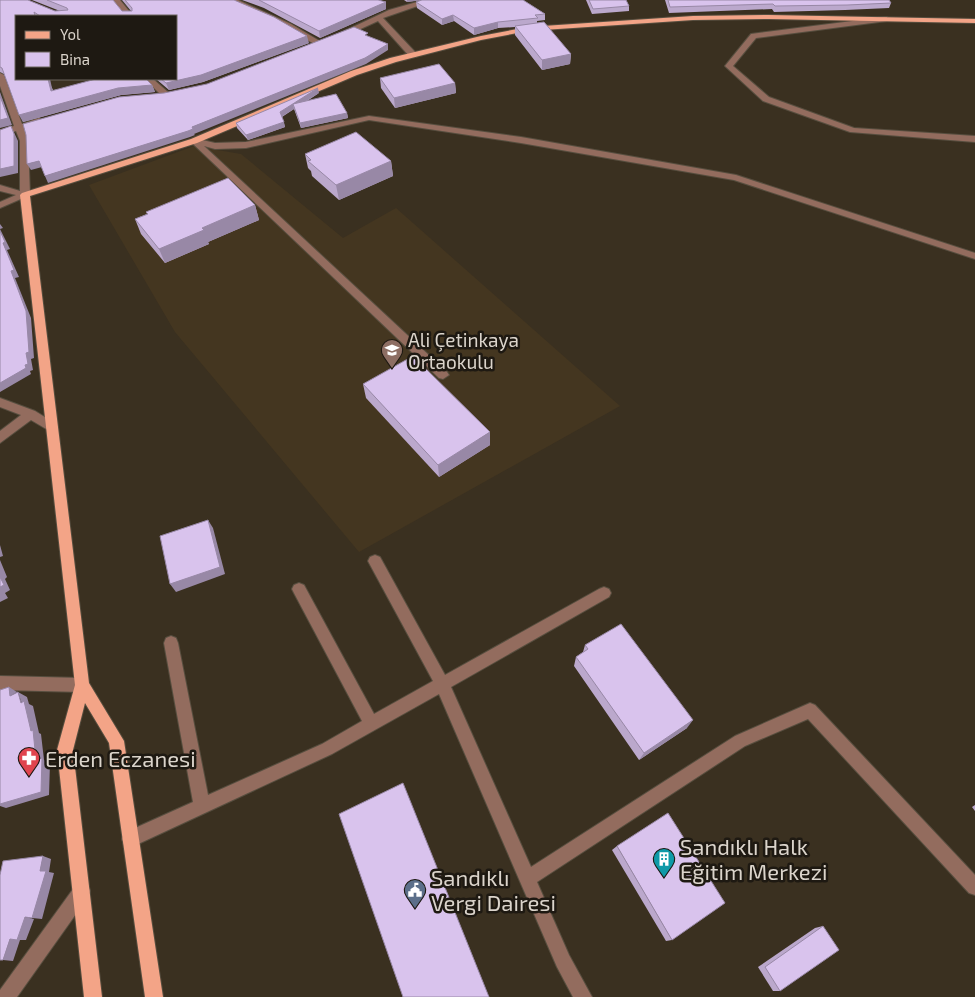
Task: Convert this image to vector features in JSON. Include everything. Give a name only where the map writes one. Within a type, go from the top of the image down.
[{"type":"main road","points":[[93,997],[66,750],[82,685],[25,195],[194,141],[354,73],[413,55],[481,38],[528,29],[694,18],[975,21]]},
{"type":"main road","points":[[82,685],[116,741],[154,997]]},
{"type":"street","points":[[116,0],[129,15]]},
{"type":"street","points":[[234,0],[236,3],[264,12],[326,40]]},
{"type":"street","points":[[311,46],[378,18],[431,0]]},
{"type":"street","points":[[378,18],[413,55]]},
{"type":"street","points":[[884,19],[754,36],[729,66],[766,99],[853,130],[975,139]]},
{"type":"street","points":[[0,75],[2,85],[24,140],[25,195]]},
{"type":"street","points":[[150,80],[166,95]]},
{"type":"street","points":[[194,141],[215,146],[246,146],[369,118],[521,140],[736,178],[975,256]]},
{"type":"street","points":[[0,133],[46,119]]},
{"type":"street","points":[[194,141],[443,375]]},
{"type":"street","points":[[0,188],[25,195]]},
{"type":"street","points":[[0,204],[25,195]]},
{"type":"street","points":[[0,402],[31,414],[52,427]]},
{"type":"street","points":[[0,438],[31,414]]},
{"type":"street","points":[[375,561],[443,685],[563,961],[583,997]]},
{"type":"street","points":[[299,589],[371,724]]},
{"type":"street","points":[[130,839],[326,749],[604,593]]},
{"type":"street","points":[[171,643],[202,806]]},
{"type":"street","points":[[0,683],[82,685]]},
{"type":"street","points":[[527,879],[740,741],[810,710],[975,887]]},
{"type":"street","points":[[6,997],[82,891]]},
{"type":"shaded area","name":"Ali Çetinkaya Ortaokulu","points":[[194,146],[241,154],[343,238],[396,208],[620,406],[359,552],[175,332],[89,185]]},
{"type":"building","points":[[0,0],[28,0],[55,11],[68,10],[47,0],[113,0],[122,11],[132,11],[132,8],[125,0],[234,0],[274,17],[307,36],[201,75],[166,83],[162,80],[178,80],[178,15],[38,15],[34,12],[35,15],[15,15],[15,80],[48,80],[51,91],[92,80],[147,80],[152,85],[118,88],[19,115],[0,67]]},
{"type":"building","points":[[259,0],[378,0],[386,2],[319,31]]},
{"type":"building","points":[[422,0],[523,0],[545,14],[535,15],[538,18],[498,22],[474,28],[453,15],[442,19],[416,2]]},
{"type":"building","points":[[589,0],[626,0],[629,6],[593,9]]},
{"type":"building","points":[[668,0],[889,0],[891,3],[670,7]]},
{"type":"building","points":[[544,22],[571,54],[542,60],[515,26]]},
{"type":"building","points":[[354,27],[368,33],[365,35],[388,44],[365,58],[192,127],[193,129],[188,131],[45,176],[39,161],[27,164],[26,135],[23,124],[119,97],[164,93],[207,84]]},
{"type":"building","points":[[439,64],[455,83],[394,98],[380,78]]},
{"type":"building","points":[[318,88],[280,112],[284,122],[246,135],[236,123]]},
{"type":"building","points":[[336,94],[347,113],[300,123],[293,104]]},
{"type":"building","points":[[0,96],[8,118],[0,120]]},
{"type":"building","points":[[11,126],[14,134],[14,166],[0,169],[0,130]]},
{"type":"building","points":[[356,132],[391,161],[336,185],[308,161],[311,160],[305,154]]},
{"type":"building","points":[[228,178],[255,205],[159,249],[135,219],[148,214],[146,212]]},
{"type":"building","points":[[0,231],[14,270],[11,271],[26,311],[29,352],[26,353],[28,364],[25,365],[26,368],[0,383]]},
{"type":"building","points":[[413,356],[490,432],[438,465],[363,384]]},
{"type":"building","points":[[208,520],[220,567],[170,584],[160,536]]},
{"type":"building","points":[[0,577],[4,585],[0,587]]},
{"type":"building","points":[[621,624],[693,720],[644,753],[576,657],[588,649],[585,645]]},
{"type":"building","points":[[9,687],[10,696],[18,692],[21,703],[24,701],[31,731],[33,730],[36,760],[42,758],[41,792],[0,804],[0,690]]},
{"type":"building","name":"Sandıklı Vergi Dairesi","points":[[403,783],[489,997],[403,997],[339,814]]},
{"type":"building","name":"Sandıklı Halk Eğitim Merkezi","points":[[668,813],[725,903],[672,940],[617,846]]},
{"type":"building","points":[[43,856],[40,871],[46,871],[32,918],[25,917],[17,940],[10,939],[3,960],[0,960],[0,875],[3,861]]},
{"type":"building","points":[[823,926],[839,950],[780,991],[765,967]]},
{"type":"place","name":"Ali Çetinkaya Ortaokulu","points":[[392,369]]},
{"type":"place","name":"Erden Eczanesi","points":[[29,777]]},
{"type":"place","name":"Sandıklı Halk Eğitim Merkezi","points":[[664,878]]},
{"type":"place","name":"Sandıklı Vergi Dairesi","points":[[415,909]]}]
